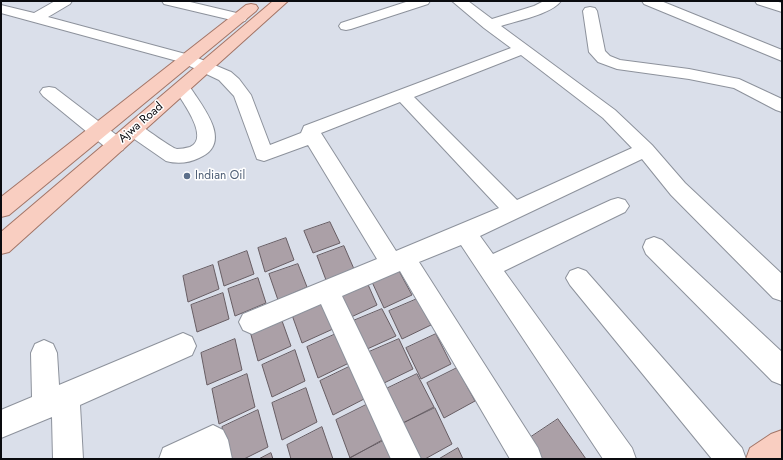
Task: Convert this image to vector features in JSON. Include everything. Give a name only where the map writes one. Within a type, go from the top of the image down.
[{"type":"main road","name":"Ajwa Road","points":[[1,208],[260,1]]},
{"type":"main road","name":"Ajwa Road","points":[[1,245],[281,1]]},
{"type":"main road","points":[[761,459],[782,445]]},
{"type":"street","points":[[36,18],[65,1]]},
{"type":"street","points":[[169,1],[240,18]]},
{"type":"street","points":[[346,26],[423,1]]},
{"type":"street","points":[[461,1],[489,25],[609,114],[645,150],[678,189],[782,290]]},
{"type":"street","points":[[489,25],[539,9],[554,1]]},
{"type":"street","points":[[648,1],[782,56]]},
{"type":"street","points":[[762,1],[782,8]]},
{"type":"street","points":[[1,9],[187,59],[225,76],[233,83],[242,95],[264,154],[313,136]]},
{"type":"street","points":[[590,11],[597,52],[610,62],[689,74],[739,84],[782,106]]},
{"type":"street","points":[[522,49],[313,128],[310,132],[398,261],[527,459]]},
{"type":"street","points":[[134,130],[173,156],[188,155],[200,150],[206,142],[206,127],[182,88]]},
{"type":"street","points":[[49,92],[116,145]]},
{"type":"street","points":[[403,95],[514,211]]},
{"type":"street","points":[[252,322],[465,233],[645,150]]},
{"type":"street","points":[[489,267],[618,206]]},
{"type":"street","points":[[465,233],[621,459]]},
{"type":"street","points":[[654,247],[782,371]]},
{"type":"street","points":[[578,278],[731,459]]},
{"type":"street","points":[[327,290],[406,459]]},
{"type":"street","points":[[1,424],[183,346]]},
{"type":"street","points":[[44,353],[68,459]]},
{"type":"street","points":[[174,459],[213,440],[218,459]]},
{"type":"building","points":[[330,222],[340,243],[313,253],[304,231]]},
{"type":"building","points":[[286,238],[294,260],[265,272],[258,248]]},
{"type":"building","points":[[344,246],[354,269],[326,280],[317,256]]},
{"type":"building","points":[[247,251],[254,274],[224,286],[218,262]]},
{"type":"building","points":[[298,264],[307,287],[278,300],[269,274]]},
{"type":"building","points":[[213,265],[219,289],[188,302],[183,276]]},
{"type":"building","points":[[399,271],[412,295],[384,308],[372,282]]},
{"type":"building","points":[[258,278],[266,303],[235,316],[228,289]]},
{"type":"building","points":[[366,280],[377,305],[349,318],[338,291]]},
{"type":"building","points":[[223,293],[229,319],[197,332],[191,305]]},
{"type":"building","points":[[417,299],[431,325],[402,339],[389,311]]},
{"type":"building","points":[[323,302],[333,329],[302,343],[292,315]]},
{"type":"building","points":[[382,309],[396,336],[365,350],[353,321]]},
{"type":"building","points":[[281,318],[291,346],[258,361],[250,331]]},
{"type":"building","points":[[338,333],[349,363],[318,378],[307,347]]},
{"type":"building","points":[[436,334],[451,364],[421,379],[406,348]]},
{"type":"building","points":[[235,339],[242,370],[207,385],[201,353]]},
{"type":"building","points":[[399,339],[413,369],[382,384],[369,352]]},
{"type":"building","points":[[295,350],[305,381],[272,397],[262,365]]},
{"type":"building","points":[[353,365],[366,398],[333,415],[320,381]]},
{"type":"building","points":[[457,368],[475,401],[444,418],[427,383]]},
{"type":"building","points":[[247,374],[255,407],[219,424],[212,389]]},
{"type":"building","points":[[417,374],[434,407],[401,424],[386,389]]},
{"type":"building","points":[[306,388],[317,422],[282,440],[272,403]]},
{"type":"building","points":[[370,403],[384,439],[350,458],[336,420]]},
{"type":"building","points":[[435,408],[452,444],[425,459],[417,459],[402,424]]},
{"type":"building","points":[[258,410],[268,447],[244,459],[229,459],[222,427]]},
{"type":"building","points":[[558,419],[586,459],[536,459],[525,441]]},
{"type":"building","points":[[322,427],[333,459],[291,459],[287,445]]},
{"type":"building","points":[[385,440],[393,459],[350,458]]},
{"type":"building","points":[[458,448],[463,459],[439,459]]},
{"type":"building","points":[[271,453],[273,459],[259,459]]},
{"type":"place","name":"Indian Oil","points":[[187,176]]}]
